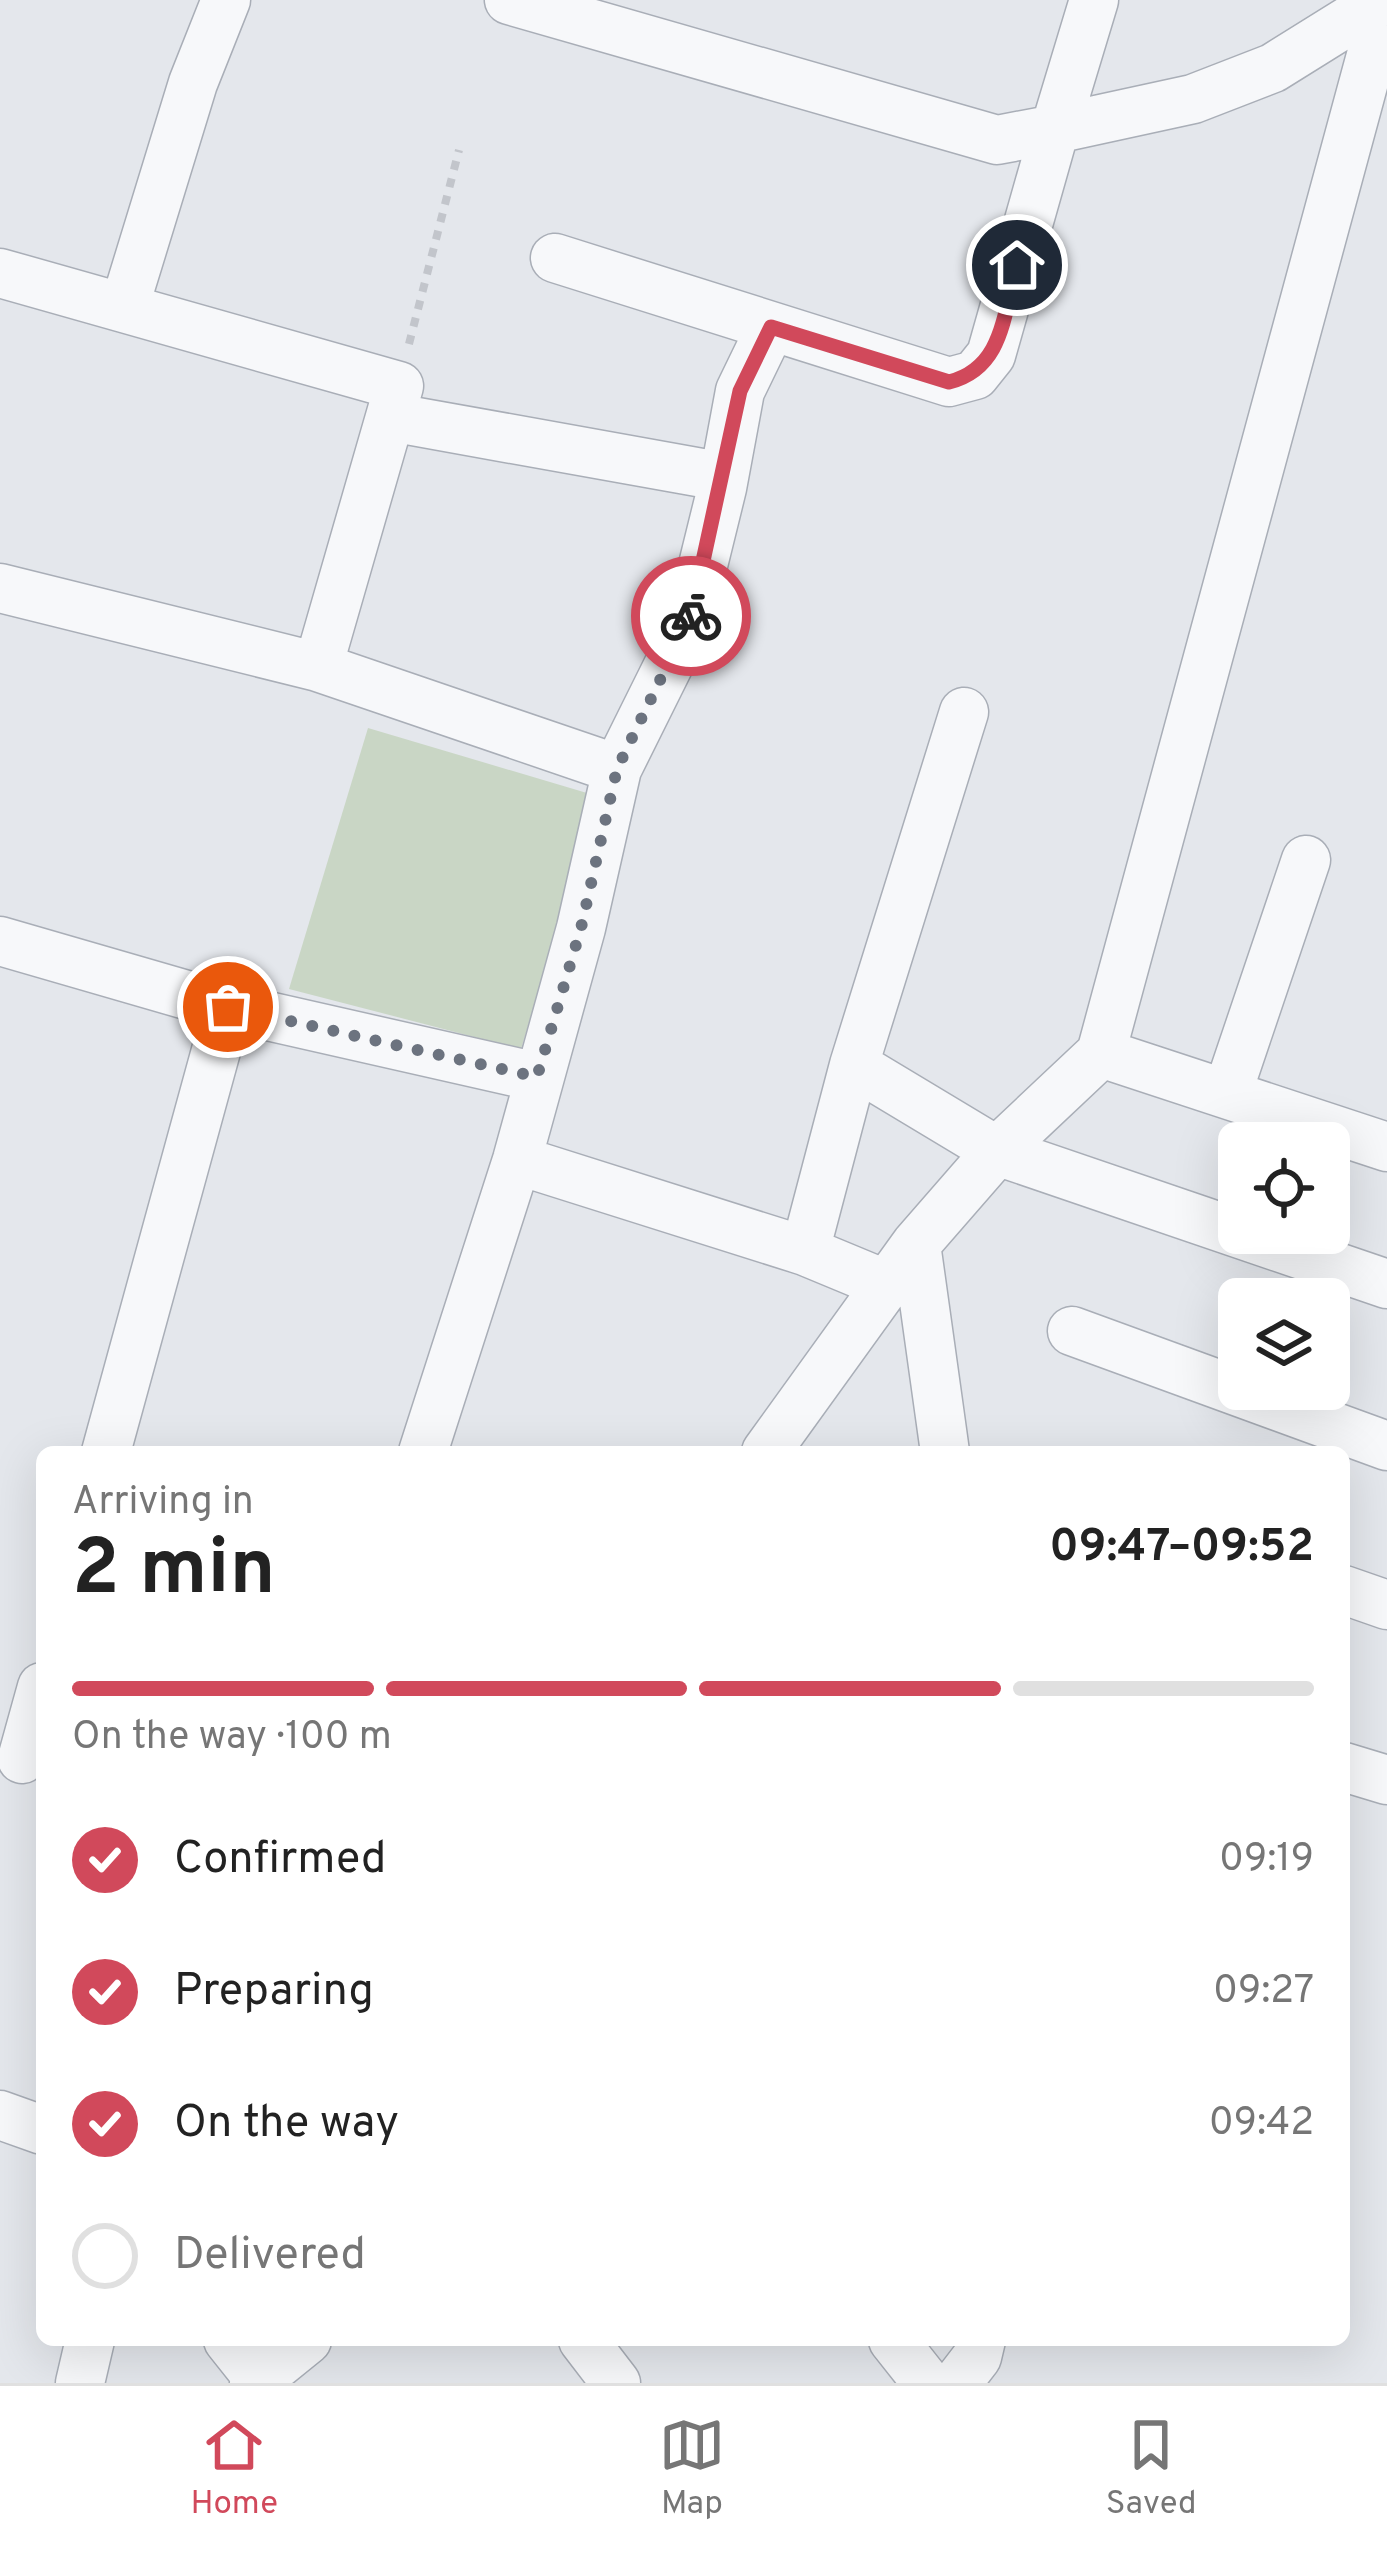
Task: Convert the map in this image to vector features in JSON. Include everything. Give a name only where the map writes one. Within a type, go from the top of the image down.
[{"type":"street","points":[[124,308],[193,83],[226,0]]},
{"type":"street","points":[[509,0],[997,140],[1193,99],[1273,68],[1384,0]]},
{"type":"street","points":[[555,258],[949,382],[975,375],[992,355],[1094,0]]},
{"type":"street","points":[[770,1446],[916,1244],[997,1150],[1101,1053],[1384,0]]},
{"type":"street","points":[[0,273],[124,308],[394,402],[707,474],[722,488]]},
{"type":"street","points":[[425,1446],[517,1160],[581,928],[617,769],[688,626],[740,391],[771,327]]},
{"type":"street","points":[[318,667],[394,402]]},
{"type":"street","points":[[0,588],[318,667],[617,769]]},
{"type":"street","points":[[805,1251],[854,1066],[964,712]]},
{"type":"street","points":[[1227,1094],[1306,860]]},
{"type":"street","points":[[0,941],[228,1007],[537,1077]]},
{"type":"street","points":[[108,1446],[228,1007]]},
{"type":"street","points":[[1101,1053],[1387,1147]]},
{"type":"street","points":[[854,1066],[997,1150],[1387,1284]]},
{"type":"street","points":[[517,1160],[805,1251],[887,1285]]},
{"type":"street","points":[[916,1244],[944,1446]]},
{"type":"street","points":[[1072,1331],[1387,1446]]},
{"type":"street","points":[[1350,1592],[1387,1605]]},
{"type":"street","points":[[21,1760],[36,1708]]},
{"type":"street","points":[[1350,1769],[1387,1780]]},
{"type":"street","points":[[0,2114],[36,2128]]},
{"type":"street","points":[[80,2383],[89,2346]]},
{"type":"street","points":[[232,2346],[256,2381],[300,2346]]},
{"type":"street","points":[[898,2346],[927,2383]]},
{"type":"street","points":[[957,2383],[979,2346]]},
{"type":"path","points":[[394,402],[459,150]]},
{"type":"green space","points":[[368,728],[597,796],[521,1049],[289,989]]},
{"type":"way so far","points":[[228,1007],[537,1077],[581,928],[617,769],[691,616]]},
{"type":"route","points":[[691,616],[740,391],[771,327],[949,382],[975,375],[992,355],[1017,265]]}]
